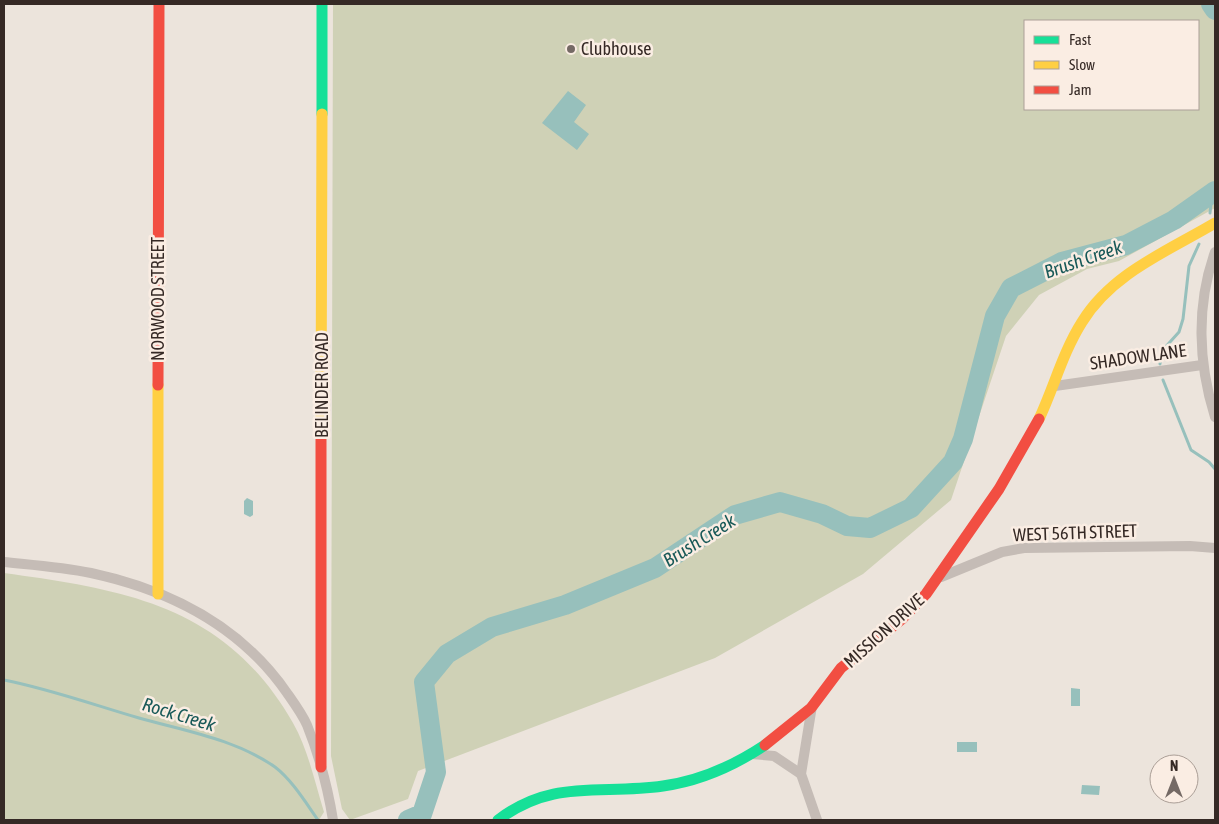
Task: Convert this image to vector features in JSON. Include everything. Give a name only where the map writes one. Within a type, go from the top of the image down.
[{"type":"street","name":"NORWOOD STREET","points":[[158,594],[159,4]]},
{"type":"street","name":"BELINDER ROAD","points":[[321,766],[322,4]]},
{"type":"street","name":"MISSION DRIVE","points":[[498,820],[518,805],[541,794],[565,790],[664,786],[707,774],[752,754],[812,706],[840,669],[910,611],[941,577],[1004,482],[1031,437],[1055,386],[1080,322],[1112,285],[1144,263],[1215,223]]},
{"type":"street","points":[[1202,365],[1202,306],[1208,272],[1215,252]]},
{"type":"street","name":"SHADOW LANE","points":[[1055,386],[1202,365],[1215,417]]},
{"type":"street","name":"WEST 56TH STREET","points":[[941,577],[1002,552],[1024,548],[1190,546],[1215,548]]},
{"type":"street","points":[[4,562],[90,573],[158,594],[222,625],[263,661],[306,723],[321,766],[332,816]]},
{"type":"street","points":[[812,706],[801,774],[817,820]]},
{"type":"street","points":[[752,754],[774,756],[801,774]]},
{"type":"green space","points":[[333,4],[1215,4],[1215,208],[1119,261],[1087,269],[1039,295],[1006,336],[951,500],[863,574],[715,658],[418,771],[408,799],[350,820],[342,809],[331,756]]},
{"type":"green space","points":[[4,573],[92,587],[132,597],[170,610],[205,629],[237,653],[266,684],[298,733],[307,755],[324,812],[319,820],[4,820]]},
{"type":"water","points":[[568,91],[586,105],[574,122],[589,134],[577,150],[542,123]]},
{"type":"water","points":[[247,498],[253,501],[253,515],[250,517],[244,514],[244,501]]},
{"type":"water","points":[[1071,688],[1080,689],[1080,706],[1071,706]]},
{"type":"water","points":[[957,742],[977,742],[977,752],[957,752]]},
{"type":"water","points":[[1082,785],[1100,786],[1099,795],[1081,794]]},
{"type":"waterway","name":"Brush Creek","points":[[1211,4],[1215,10]]},
{"type":"waterway","name":"Brush Creek","points":[[408,820],[422,814],[436,772],[424,682],[447,654],[492,627],[565,605],[655,568],[735,515],[780,502],[822,514],[847,526],[870,528],[911,508],[953,462],[963,439],[995,316],[1011,288],[1062,262],[1126,245],[1174,220],[1215,191]]},
{"type":"waterway","points":[[1210,213],[1212,194]]},
{"type":"waterway","points":[[1160,364],[1161,352],[1179,332],[1183,319],[1189,266],[1199,244]]},
{"type":"waterway","points":[[1163,380],[1191,450],[1209,462],[1215,469]]},
{"type":"waterway","name":"Rock Creek","points":[[4,680],[209,737],[243,749],[260,757],[281,772],[318,820]]},
{"type":"traffic: fast","points":[[322,4],[322,114]]},
{"type":"traffic: fast","points":[[498,820],[518,807],[538,798],[558,793],[676,784],[716,771],[765,745]]},
{"type":"traffic: slow","points":[[321,425],[322,114]]},
{"type":"traffic: slow","points":[[1039,419],[1069,345],[1094,305],[1109,290],[1142,265],[1215,223]]},
{"type":"traffic: slow","points":[[158,385],[158,594]]},
{"type":"traffic: jam","points":[[158,385],[159,4]]},
{"type":"traffic: jam","points":[[765,745],[811,708],[841,668],[902,619],[926,594],[999,489],[1039,419]]},
{"type":"traffic: jam","points":[[321,425],[321,767]]},
{"type":"place","name":"Clubhouse","points":[[571,49]]}]
